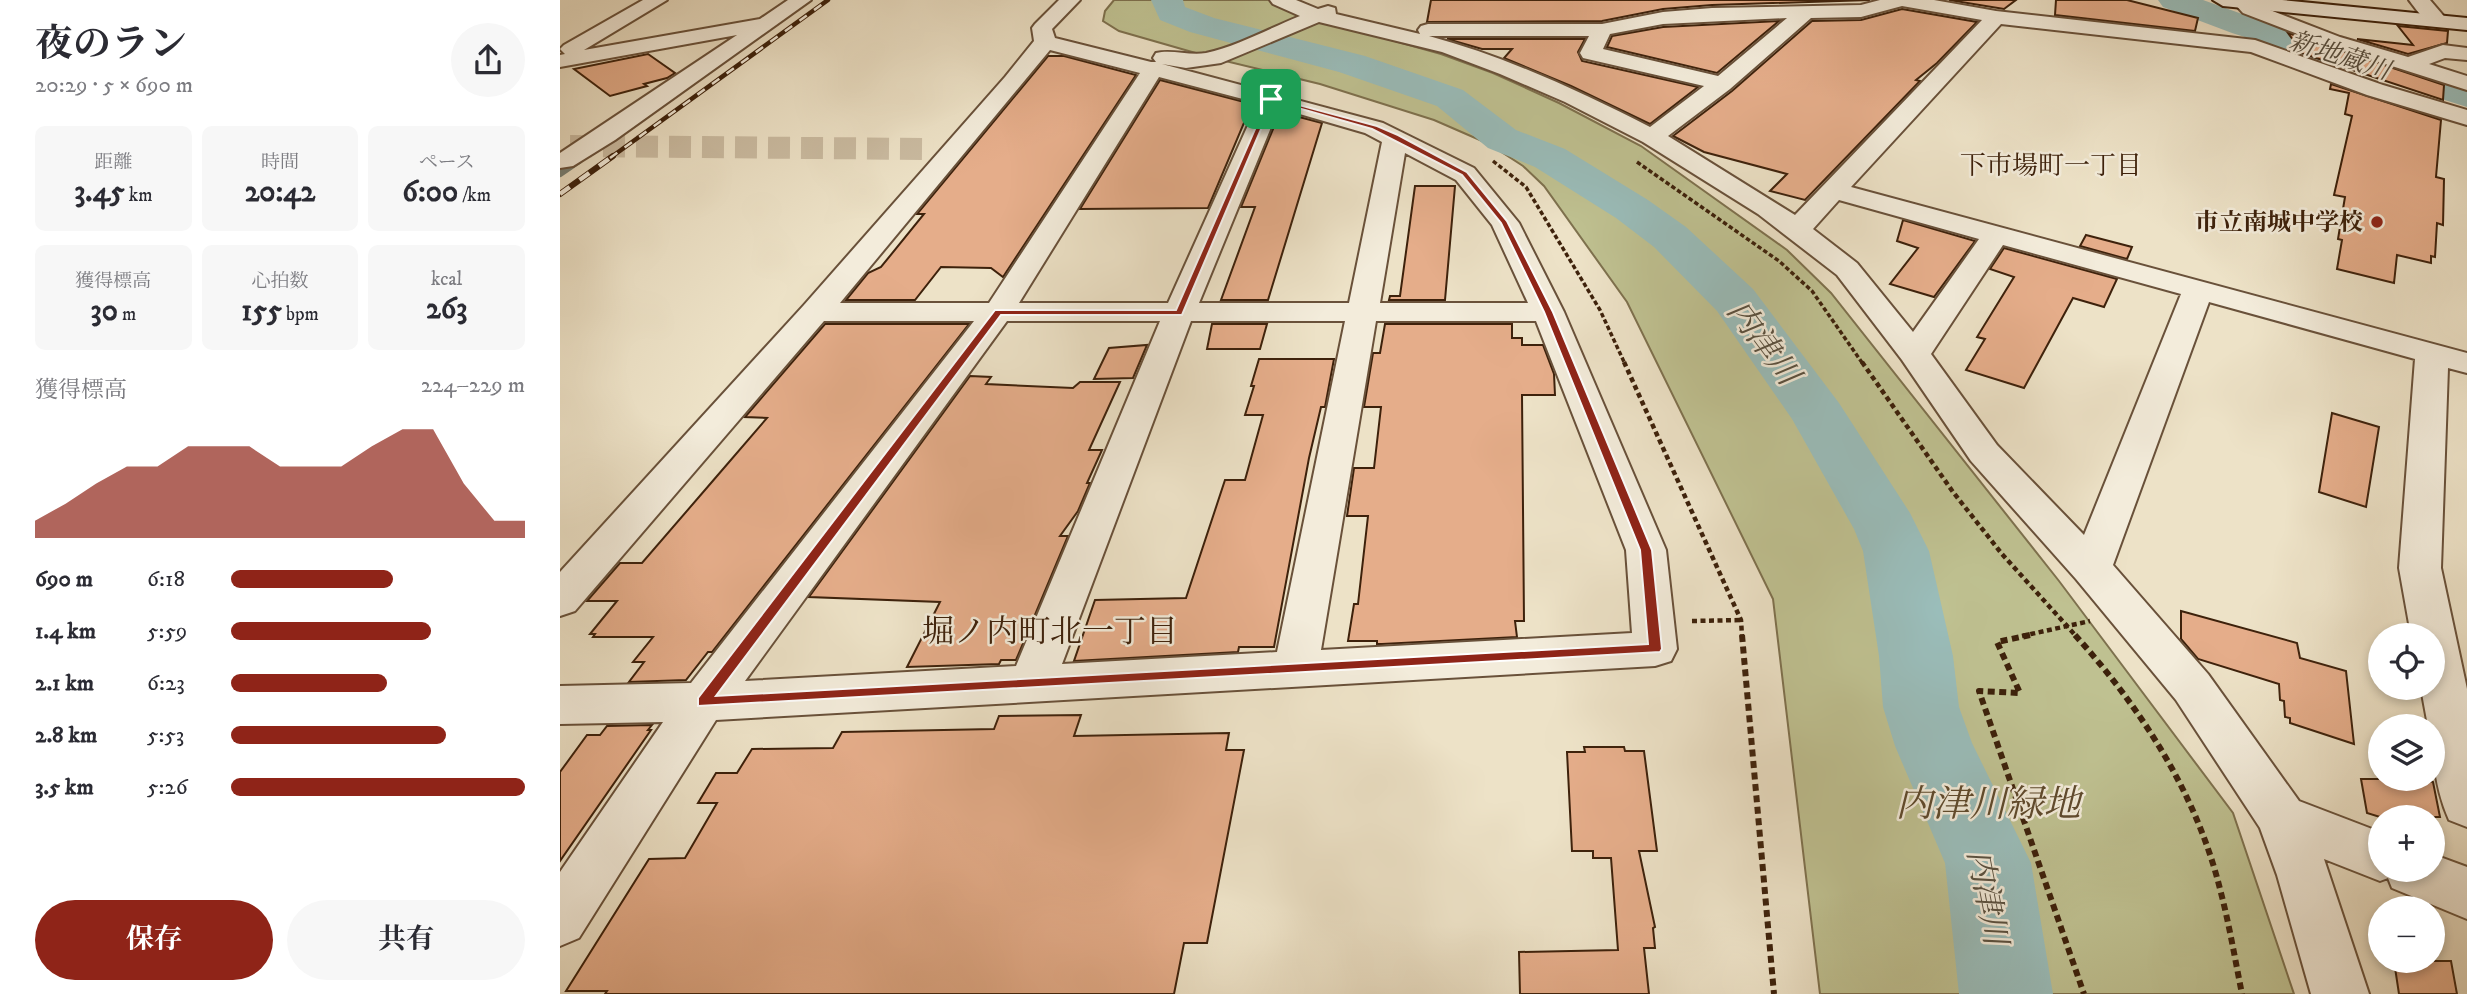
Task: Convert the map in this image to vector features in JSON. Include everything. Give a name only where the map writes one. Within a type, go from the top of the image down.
[{"type":"street","points":[[560,55],[657,0]]},
{"type":"street","points":[[563,154],[606,135],[801,0]]},
{"type":"street","points":[[1045,39],[1042,28],[1070,0]]},
{"type":"street","points":[[1280,0],[1313,18],[1384,30],[1508,69],[1573,97],[1652,137],[1768,208],[1847,269],[1914,354],[1984,453],[2091,568],[2192,687],[2281,817],[2304,875],[2340,994]]},
{"type":"street","points":[[1384,30],[1517,30],[1712,14],[1861,11],[1902,0],[1996,17],[2131,23],[2255,46],[2375,90],[2467,118]]},
{"type":"street","points":[[2419,0],[2438,21]]},
{"type":"street","points":[[2233,1],[2467,24]]},
{"type":"street","points":[[2233,1],[2406,66],[2467,83]]},
{"type":"street","points":[[1045,39],[1186,62],[1213,58],[1343,5]]},
{"type":"street","points":[[1517,30],[1529,10]]},
{"type":"street","points":[[2104,10],[2131,23],[2165,19]]},
{"type":"street","points":[[1652,137],[1722,84],[1804,14]]},
{"type":"street","points":[[1796,230],[1836,191],[1996,17]]},
{"type":"street","points":[[571,26],[617,23]]},
{"type":"street","points":[[1611,23],[1591,53],[1722,84]]},
{"type":"street","points":[[560,61],[767,24]]},
{"type":"street","points":[[560,705],[703,702],[1655,649],[1646,550],[1548,312],[1504,223],[1465,174],[1374,128],[1045,39]]},
{"type":"street","points":[[560,600],[848,274],[1013,82],[1045,39]]},
{"type":"street","points":[[2406,66],[2443,51],[2467,54]]},
{"type":"street","points":[[560,919],[703,702],[998,312],[1154,68]]},
{"type":"street","points":[[1031,684],[1179,313],[1271,99]]},
{"type":"street","points":[[1296,667],[1395,137]]},
{"type":"street","points":[[1836,191],[2449,358],[2420,568],[2467,804]]},
{"type":"street","points":[[1914,354],[1996,235]]},
{"type":"street","points":[[2091,568],[2198,290]]},
{"type":"street","points":[[815,312],[1548,312]]},
{"type":"street","points":[[2281,817],[2368,852]]},
{"type":"street","points":[[2442,882],[2467,892]]},
{"type":"path","points":[[1627,156],[1779,261],[1812,291],[1953,492],[2002,554],[2112,676],[2165,754],[2195,815],[2220,887],[2242,994]]},
{"type":"path","points":[[1653,621],[1741,620]]},
{"type":"path","points":[[2068,627],[1997,642],[2021,694],[1979,691],[2084,994]]},
{"type":"green space","name":"内津川緑地","points":[[1114,0],[1274,0],[1295,13],[1441,54],[1493,73],[1559,103],[1641,146],[1787,250],[1831,293],[2059,581],[2233,813],[2294,994],[1820,994],[1773,599],[1627,302],[1544,186],[1523,166],[1489,144],[1434,120],[1320,84],[1213,58],[1119,31],[1103,21],[1105,11]]},
{"type":"building","points":[[1431,0],[1870,0],[1712,5],[1663,9],[1602,21],[1427,22]]},
{"type":"building","points":[[1949,0],[2016,0],[2004,9]]},
{"type":"building","points":[[2056,0],[2127,0],[2198,18],[2195,31],[2055,15]]},
{"type":"building","points":[[1902,9],[1977,22],[1937,63],[1916,80],[1920,81],[1805,200],[1770,191],[1787,174],[1704,152],[1673,136],[1732,91],[1812,21],[1861,20]]},
{"type":"building","points":[[1779,21],[1717,73],[1607,47],[1612,36],[1663,27]]},
{"type":"building","points":[[2398,26],[2448,31],[2447,43],[2408,54],[2357,39],[2413,45]]},
{"type":"building","points":[[2288,33],[2444,85],[2443,100],[2292,50],[2299,48]]},
{"type":"building","points":[[1447,39],[1585,39],[1578,52],[1582,61],[1698,87],[1650,124],[1504,58],[1512,49],[1482,49]]},
{"type":"building","points":[[648,54],[675,73],[644,84],[647,86],[610,96],[574,69]]},
{"type":"building","points":[[1048,56],[1064,56],[1136,75],[1003,277],[991,268],[941,267],[915,300],[846,300],[868,273],[881,267],[924,214],[917,214]]},
{"type":"building","points":[[1160,80],[1252,104],[1208,208],[1080,209]]},
{"type":"building","points":[[2331,84],[2441,120],[2436,177],[2444,179],[2443,225],[2437,223],[2435,257],[2431,256],[2431,263],[2397,255],[2394,283],[2337,269],[2342,240],[2338,239],[2345,197],[2334,195],[2352,116],[2345,114],[2349,93],[2330,89]]},
{"type":"building","points":[[1280,112],[1322,123],[1268,300],[1221,300],[1255,207],[1241,207]]},
{"type":"building","points":[[1415,186],[1455,186],[1445,300],[1389,300],[1390,296],[1400,296]]},
{"type":"building","points":[[1903,220],[1975,241],[1934,297],[1890,284],[1918,248],[1897,241]]},
{"type":"building","points":[[2086,235],[2132,247],[2127,259],[2080,246]]},
{"type":"building","points":[[2004,248],[2117,279],[2104,307],[2073,298],[2024,388],[1966,370],[1985,339],[1977,337],[2014,277],[1990,269]]},
{"type":"building","points":[[825,324],[969,324],[712,652],[708,652],[686,680],[629,682],[644,662],[633,662],[653,637],[593,637],[595,634],[590,634],[617,601],[587,601],[620,563],[642,563],[767,418],[745,417]]},
{"type":"building","points":[[1212,324],[1267,324],[1260,349],[1207,349]]},
{"type":"building","points":[[1385,324],[1512,324],[1512,338],[1522,338],[1522,345],[1543,345],[1554,374],[1555,395],[1522,395],[1524,621],[1515,621],[1517,637],[1382,644],[1377,644],[1377,641],[1348,641],[1354,604],[1358,604],[1368,516],[1347,516],[1354,468],[1374,468],[1381,407],[1364,407],[1373,353],[1380,353]]},
{"type":"building","points":[[1147,345],[1133,378],[1094,379],[1109,348]]},
{"type":"building","points":[[1259,359],[1334,359],[1325,407],[1321,407],[1309,458],[1274,647],[1239,647],[1238,652],[1074,661],[1095,600],[1186,598],[1225,480],[1245,480],[1263,415],[1245,415]]},
{"type":"building","points":[[970,376],[991,377],[986,384],[1073,388],[1080,382],[1120,382],[1089,450],[1102,450],[1087,483],[1090,483],[1078,511],[1060,536],[1068,536],[1016,660],[1001,660],[999,664],[907,667],[940,602],[809,597]]},
{"type":"building","points":[[2332,413],[2379,427],[2366,507],[2319,492]]},
{"type":"building","points":[[2181,611],[2297,643],[2300,658],[2346,671],[2354,744],[2290,723],[2290,718],[2285,717],[2284,701],[2280,700],[2279,684],[2198,659],[2181,639]]},
{"type":"building","points":[[1081,715],[1074,736],[1229,733],[1226,750],[1244,750],[1207,943],[1184,943],[1174,994],[605,994],[607,991],[566,991],[649,859],[685,858],[717,803],[698,803],[716,773],[737,773],[752,749],[833,748],[842,732],[994,729],[999,716]]},
{"type":"building","points":[[652,725],[560,861],[560,772],[587,735],[600,735],[607,726]]},
{"type":"building","points":[[1584,747],[1624,747],[1625,751],[1644,751],[1657,851],[1639,851],[1655,927],[1655,948],[1644,948],[1649,994],[1520,994],[1519,952],[1618,950],[1611,858],[1593,858],[1593,851],[1572,851],[1567,752],[1585,752]]},
{"type":"building","points":[[2361,779],[2368,779],[2368,791],[2435,791],[2438,805],[2368,805],[2367,813]]},
{"type":"building","points":[[2445,961],[2451,961],[2457,994],[2399,994],[2396,973],[2445,973]]},
{"type":"waterway","name":"内津川","points":[[1167,0],[1171,13],[1202,25],[1352,64],[1450,98],[1502,139],[1550,158],[1632,209],[1670,237],[1735,300],[1819,416],[1887,529],[1896,551],[1916,656],[1921,707],[1934,746],[1988,863],[2006,994]]},
{"type":"waterway","name":"新地蔵川","points":[[2174,0],[2244,26],[2467,96]]},
{"type":"waterway","points":[[560,173],[579,160]]},
{"type":"tunnel","points":[[570,146],[933,149]]},
{"type":"railway","points":[[610,158],[828,0]]},
{"type":"railway","points":[[560,194],[613,156]]},
{"type":"place","name":"市立南城中学校","points":[[2377,222]]},
{"type":"district","name":"下市場町一丁目","points":[[2051,165]]},
{"type":"district","name":"堀ノ内町北一丁目","points":[[1050,631]]},
{"type":"route","points":[[1271,99],[1374,128],[1465,174],[1504,223],[1548,312],[1646,550],[1655,649],[703,702],[998,312],[1179,313],[1271,99]]}]
